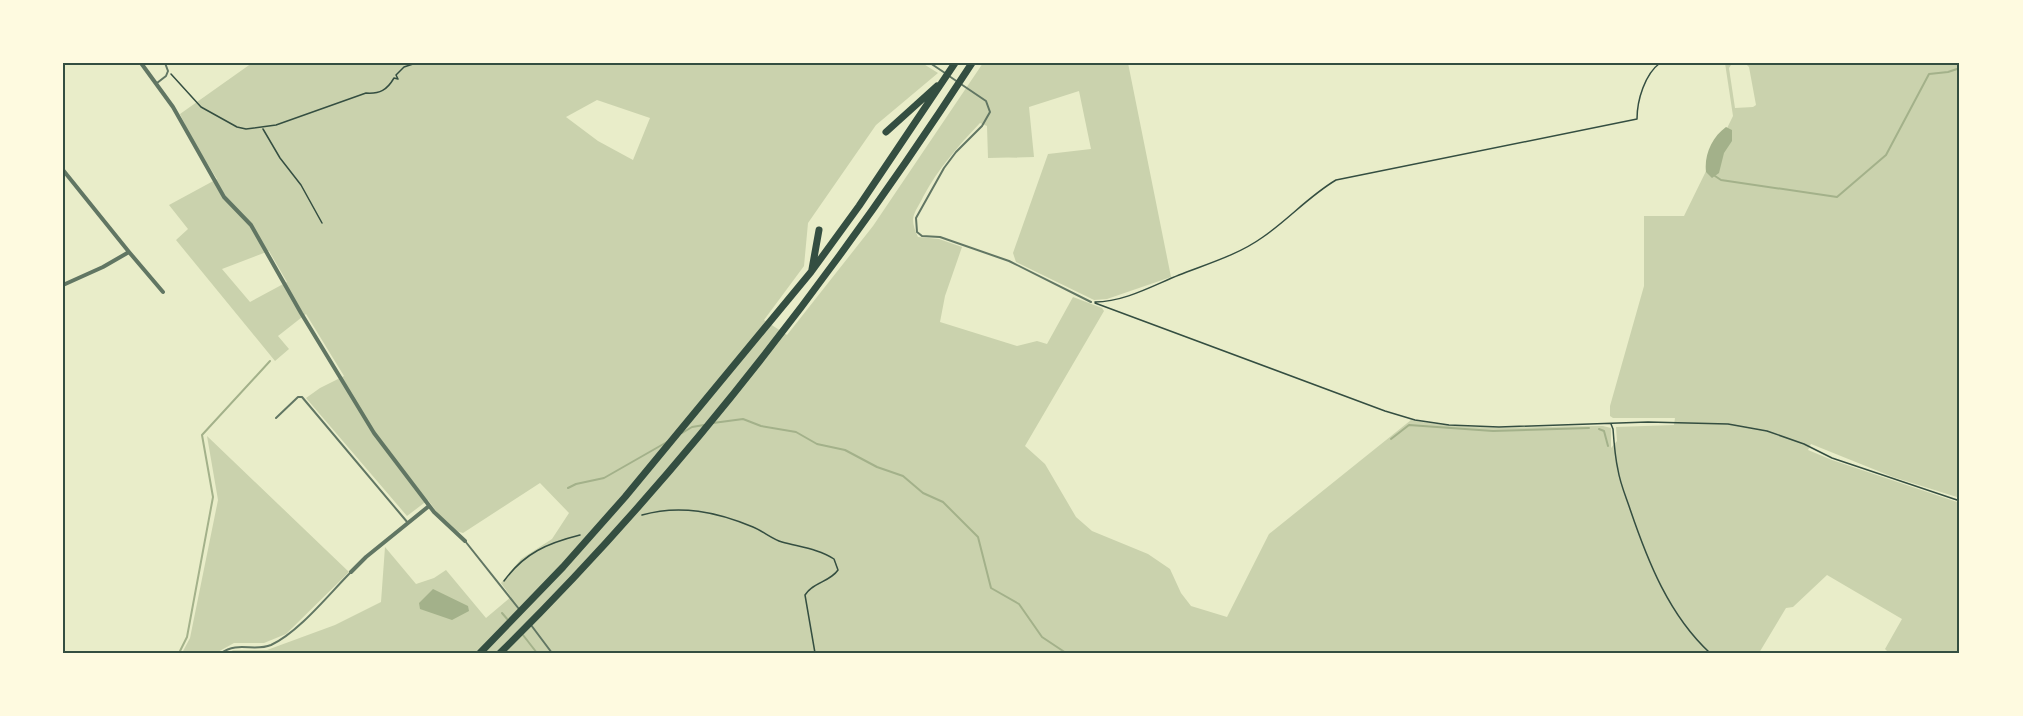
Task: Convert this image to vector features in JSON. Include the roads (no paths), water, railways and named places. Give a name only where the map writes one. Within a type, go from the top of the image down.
[{"type":"highway","points":[[480,653],[618,506],[811,272],[859,206],[955,63]]},
{"type":"highway","points":[[500,653],[650,493],[717,414],[808,300],[870,214],[972,63]]},
{"type":"highway","points":[[886,132],[945,78]]},
{"type":"highway","points":[[811,272],[819,230]]},
{"type":"street","points":[[141,63],[173,107],[224,197],[251,225],[374,433],[429,506],[450,530],[465,541]]},
{"type":"street","points":[[64,174],[90,202],[163,292]]},
{"type":"street","points":[[63,285],[104,267],[129,252]]},
{"type":"street","points":[[351,572],[429,506]]},
{"type":"lane","points":[[157,83],[166,76],[168,71],[166,64],[172,63]]},
{"type":"lane","points":[[930,63],[986,101],[990,112],[982,126],[956,152],[920,209],[916,218],[917,232],[922,236],[940,237],[1009,261],[1091,302]]},
{"type":"lane","points":[[276,418],[298,397],[302,397],[408,522]]},
{"type":"lane","points":[[465,541],[552,653]]},
{"type":"lane","points":[[221,653],[235,646],[267,646],[287,636],[351,572]]},
{"type":"waterway","points":[[1715,176],[1721,180],[1837,197],[1886,155],[1929,74],[1960,68]]},
{"type":"waterway","points":[[179,653],[187,637],[213,497],[202,435],[270,361]]},
{"type":"waterway","points":[[713,423],[743,419],[761,426],[796,432],[817,444],[845,450],[877,467],[903,476],[923,493],[943,502],[978,537],[991,588],[1019,604],[1042,637],[1066,653]]},
{"type":"waterway","points":[[682,433],[692,427],[704,425]]},
{"type":"waterway","points":[[1391,439],[1409,425],[1493,431],[1589,428]]},
{"type":"waterway","points":[[1599,429],[1604,431],[1608,446]]},
{"type":"waterway","points":[[568,488],[604,478],[667,442]]},
{"type":"waterway","points":[[502,613],[508,620]]},
{"type":"waterway","points":[[523,635],[537,653]]}]
